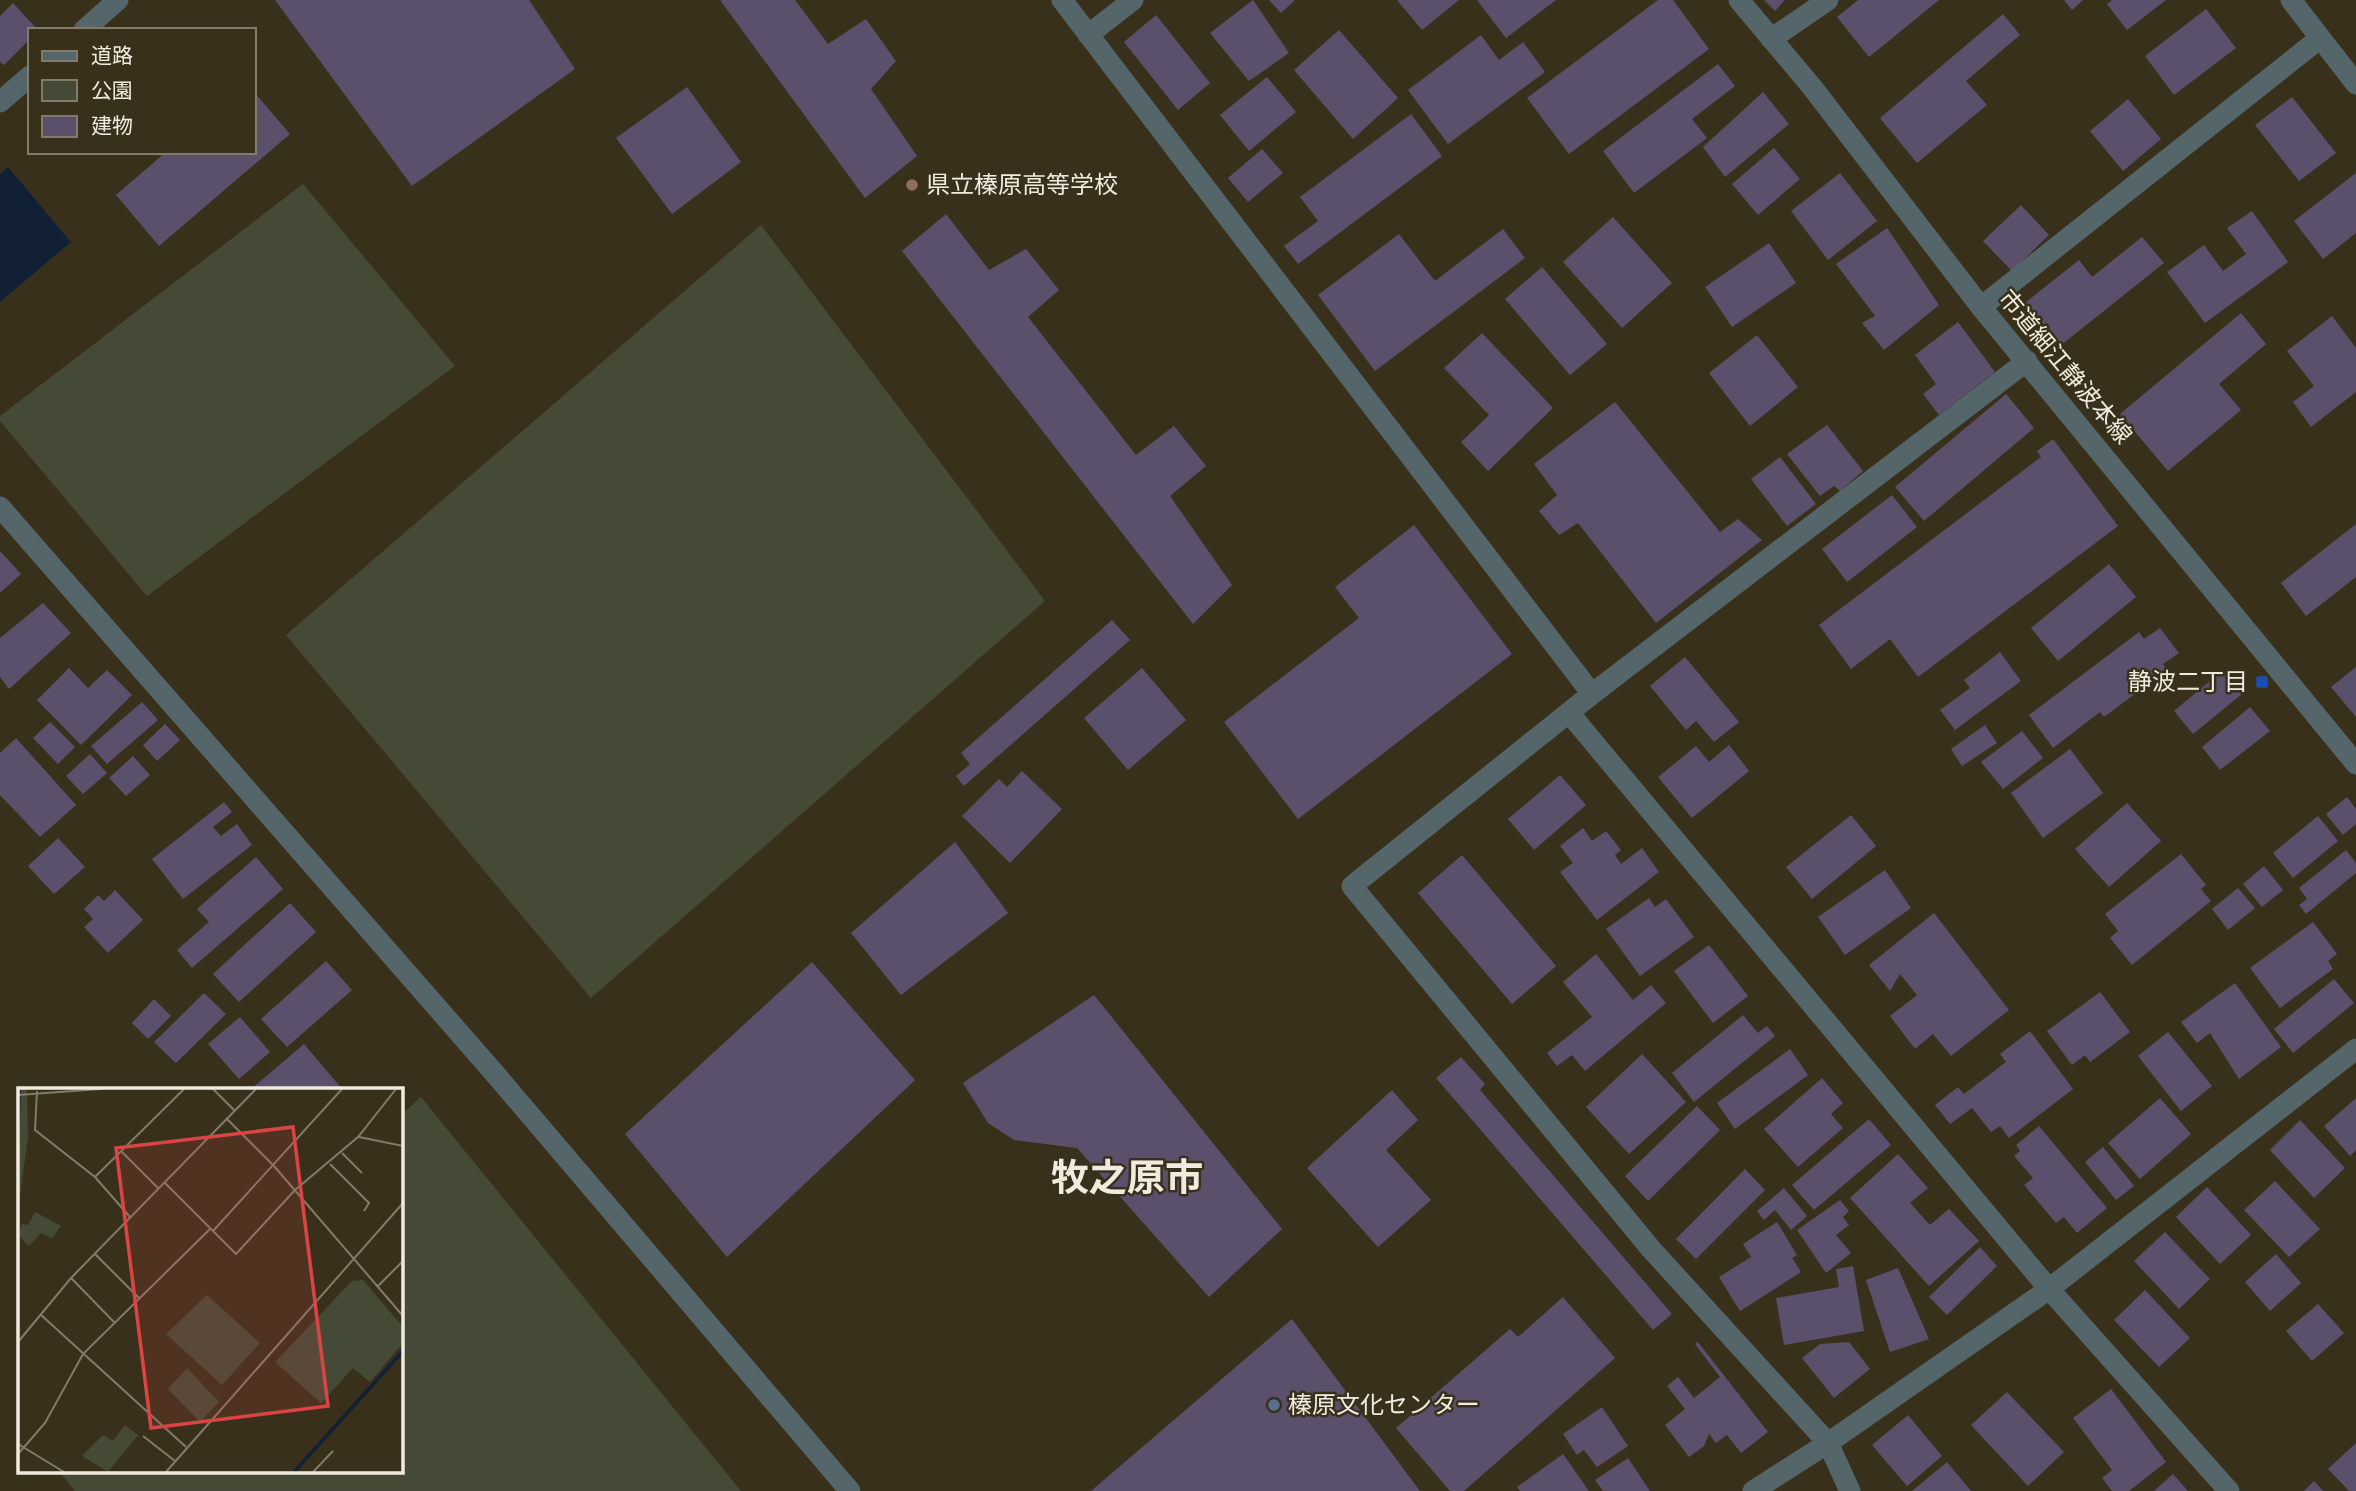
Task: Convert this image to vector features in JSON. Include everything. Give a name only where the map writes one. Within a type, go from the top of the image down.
[{"type":"street","points":[[86,28],[118,0]]},
{"type":"street","points":[[1062,0],[1591,694]]},
{"type":"street","points":[[1088,34],[1133,0]]},
{"type":"street","name":"市道細江静波本線","points":[[1739,0],[1981,307],[2356,764]]},
{"type":"street","points":[[1771,39],[1828,0]]},
{"type":"street","points":[[2291,0],[2356,84]]},
{"type":"street","points":[[1981,307],[2319,39]]},
{"type":"street","points":[[0,102],[28,78]]},
{"type":"street","points":[[1850,1491],[1828,1443],[1651,1249],[1352,886],[1570,714],[1591,694],[2027,361]]},
{"type":"street","points":[[0,507],[487,1064],[850,1491]]},
{"type":"street","points":[[1570,714],[2049,1289],[2229,1491]]},
{"type":"street","points":[[1753,1491],[1828,1443],[2049,1289],[2356,1049]]},
{"type":"green space","points":[[303,184],[455,366],[147,596],[0,421],[0,416]]},
{"type":"green space","points":[[761,225],[1045,601],[591,998],[286,635]]},
{"type":"green space","points":[[421,1097],[741,1491],[75,1491],[61,1474],[402,1474],[402,1114]]},
{"type":"water","points":[[8,167],[71,242],[0,302],[0,174]]},
{"type":"building","points":[[275,0],[529,0],[575,69],[412,186]]},
{"type":"building","name":"県立榛原高等学校","points":[[720,0],[795,0],[828,44],[866,19],[896,61],[871,89],[917,156],[865,198]]},
{"type":"building","points":[[1253,0],[1289,53],[1249,81],[1210,33]]},
{"type":"building","points":[[1269,0],[1295,0],[1281,13]]},
{"type":"building","points":[[1397,0],[1459,0],[1422,30]]},
{"type":"building","points":[[1477,0],[1556,0],[1506,38]]},
{"type":"building","points":[[1658,0],[1673,0],[1709,49],[1569,154],[1527,98]]},
{"type":"building","points":[[1764,0],[1785,0],[1775,11]]},
{"type":"building","points":[[1858,0],[1939,0],[1869,57],[1837,17]]},
{"type":"building","points":[[2064,0],[2083,0],[2072,10]]},
{"type":"building","points":[[2112,0],[2166,0],[2127,30],[2107,4]]},
{"type":"building","points":[[13,3],[36,28],[28,28],[28,41],[4,65],[0,62],[0,16]]},
{"type":"building","points":[[2206,9],[2236,48],[2174,95],[2145,56]]},
{"type":"building","points":[[2003,14],[2020,35],[1966,81],[1987,105],[1917,163],[1880,118]]},
{"type":"building","points":[[1156,15],[1210,83],[1178,110],[1124,42]]},
{"type":"building","points":[[1339,30],[1398,98],[1353,139],[1294,70]]},
{"type":"building","points":[[1481,35],[1499,60],[1523,42],[1545,72],[1448,144],[1408,90]]},
{"type":"building","points":[[1718,64],[1735,86],[1692,119],[1707,138],[1634,193],[1603,151]]},
{"type":"building","points":[[1267,77],[1296,112],[1249,151],[1220,115]]},
{"type":"building","points":[[687,87],[741,162],[672,214],[616,138]]},
{"type":"building","points":[[1763,92],[1789,124],[1725,177],[1703,147]]},
{"type":"building","points":[[256,94],[290,134],[159,246],[116,195],[164,154],[256,154]]},
{"type":"building","points":[[2292,97],[2336,153],[2299,181],[2255,125]]},
{"type":"building","points":[[2128,99],[2161,139],[2123,171],[2090,131]]},
{"type":"building","points":[[1411,114],[1442,156],[1298,264],[1284,246],[1318,221],[1300,197]]},
{"type":"building","points":[[1774,148],[1800,179],[1758,215],[1732,184]]},
{"type":"building","points":[[1262,149],[1283,173],[1248,202],[1228,178]]},
{"type":"building","points":[[1840,173],[1877,221],[1828,260],[1791,211]]},
{"type":"building","points":[[2356,173],[2356,233],[2323,259],[2294,221]]},
{"type":"building","points":[[2021,205],[2049,235],[2012,271],[1983,241]]},
{"type":"building","points":[[2252,211],[2288,262],[2205,323],[2167,272],[2204,245],[2223,271],[2246,254],[2227,228]]},
{"type":"building","points":[[946,214],[989,270],[1026,249],[1059,290],[1028,317],[1136,455],[1174,426],[1206,466],[1170,496],[1232,585],[1193,624],[902,251]]},
{"type":"building","points":[[1613,217],[1672,283],[1622,328],[1563,262]]},
{"type":"building","points":[[1887,228],[1939,305],[1884,350],[1862,323],[1875,316],[1836,264]]},
{"type":"building","points":[[1503,229],[1525,258],[1375,371],[1318,295],[1399,234],[1435,281]]},
{"type":"building","points":[[2142,237],[2164,263],[2060,346],[2026,302],[2079,260],[2092,277]]},
{"type":"building","points":[[1769,243],[1796,283],[1732,327],[1705,287]]},
{"type":"building","points":[[1542,267],[1607,344],[1570,375],[1505,299]]},
{"type":"building","points":[[2241,313],[2266,344],[2219,384],[2241,410],[2168,471],[2120,414]]},
{"type":"building","points":[[2332,316],[2356,348],[2356,392],[2311,427],[2293,402],[2314,386],[2287,351]]},
{"type":"building","points":[[1958,322],[1995,372],[1939,415],[1923,394],[1936,384],[1915,355]]},
{"type":"building","points":[[1482,333],[1553,408],[1488,471],[1461,442],[1489,415],[1444,368]]},
{"type":"building","points":[[1757,335],[1798,387],[1750,426],[1709,373]]},
{"type":"building","points":[[2006,394],[2034,428],[1924,521],[1895,487]]},
{"type":"building","points":[[1615,402],[1720,532],[1738,519],[1762,540],[1656,623],[1578,523],[1559,535],[1539,511],[1557,495],[1534,464]]},
{"type":"building","points":[[1827,425],[1863,471],[1840,491],[1834,486],[1820,496],[1787,454]]},
{"type":"building","points":[[2053,439],[2118,526],[1918,677],[1890,639],[1851,669],[1819,625],[2041,457],[2037,451]]},
{"type":"building","points":[[1780,457],[1816,504],[1787,526],[1751,479]]},
{"type":"building","points":[[1892,495],[1917,527],[1847,582],[1822,549]]},
{"type":"building","points":[[2356,524],[2356,577],[2306,616],[2281,583]]},
{"type":"building","points":[[1414,525],[1512,654],[1298,819],[1224,722],[1359,618],[1335,587]]},
{"type":"building","points":[[0,551],[21,574],[0,593]]},
{"type":"building","points":[[2109,564],[2136,597],[2058,661],[2031,628]]},
{"type":"building","points":[[43,603],[71,633],[9,689],[0,677],[0,638]]},
{"type":"building","points":[[1112,620],[1130,640],[964,786],[956,776],[970,764],[961,753]]},
{"type":"building","points":[[2160,628],[2179,653],[2163,664],[2167,670],[2104,717],[2100,712],[2053,748],[2029,715],[2139,632],[2144,639]]},
{"type":"building","points":[[2000,652],[2021,681],[1955,730],[1940,710],[1970,688],[1964,680]]},
{"type":"building","points":[[1685,657],[1739,722],[1714,742],[1696,721],[1686,730],[1650,686]]},
{"type":"building","points":[[2356,667],[2356,717],[2331,687]]},
{"type":"building","points":[[69,668],[88,688],[107,670],[132,695],[81,745],[37,700]]},
{"type":"building","points":[[1142,668],[1186,720],[1128,770],[1084,718]]},
{"type":"building","points":[[2223,670],[2242,694],[2193,734],[2174,711]]},
{"type":"building","points":[[142,702],[158,720],[107,764],[91,746]]},
{"type":"building","points":[[2250,707],[2270,731],[2220,770],[2202,747]]},
{"type":"building","points":[[50,722],[75,747],[58,764],[33,738]]},
{"type":"building","points":[[165,724],[180,740],[157,761],[143,745]]},
{"type":"building","points":[[1985,725],[1997,743],[1962,766],[1951,749]]},
{"type":"building","points":[[2022,731],[2043,758],[2003,789],[1981,762]]},
{"type":"building","points":[[16,738],[76,805],[40,837],[0,795],[0,753]]},
{"type":"building","points":[[1729,745],[1749,771],[1692,818],[1658,777],[1696,746],[1709,762]]},
{"type":"building","points":[[2070,749],[2103,793],[2043,838],[2011,793]]},
{"type":"building","points":[[90,754],[107,773],[83,794],[66,776]]},
{"type":"building","points":[[133,756],[150,775],[126,796],[109,778]]},
{"type":"building","points":[[1022,771],[1062,809],[1010,863],[962,816],[999,779],[1007,787]]},
{"type":"building","points":[[1560,775],[1586,805],[1534,850],[1508,819]]},
{"type":"building","points":[[2347,797],[2356,809],[2356,824],[2343,835],[2326,814]]},
{"type":"building","points":[[224,802],[232,812],[213,827],[221,836],[237,824],[252,845],[183,899],[152,859]]},
{"type":"building","points":[[2127,803],[2161,841],[2109,887],[2075,849]]},
{"type":"building","points":[[1851,815],[1876,846],[1812,899],[1786,867]]},
{"type":"building","points":[[2318,816],[2338,841],[2293,878],[2273,853]]},
{"type":"building","points":[[1583,828],[1592,841],[1606,831],[1621,850],[1615,855],[1621,864],[1642,848],[1659,872],[1597,920],[1560,872],[1573,863],[1560,846]]},
{"type":"building","points":[[58,838],[85,867],[54,894],[28,866]]},
{"type":"building","points":[[955,842],[1008,913],[901,995],[851,933]]},
{"type":"building","points":[[2346,850],[2356,863],[2356,873],[2306,914],[2299,905],[2307,899],[2299,888]]},
{"type":"building","points":[[2181,854],[2206,885],[2201,889],[2211,901],[2132,965],[2110,938],[2118,931],[2105,914]]},
{"type":"building","points":[[1462,855],[1556,966],[1512,1004],[1418,893]]},
{"type":"building","points":[[256,857],[283,889],[192,968],[177,950],[209,922],[197,909]]},
{"type":"building","points":[[2264,866],[2283,890],[2262,907],[2243,884]]},
{"type":"building","points":[[1885,870],[1911,908],[1845,955],[1818,917]]},
{"type":"building","points":[[2238,888],[2255,908],[2228,930],[2212,909]]},
{"type":"building","points":[[115,890],[143,920],[108,953],[84,927],[93,919],[84,909],[98,895],[104,901]]},
{"type":"building","points":[[1649,898],[1655,907],[1666,899],[1694,937],[1640,976],[1606,929]]},
{"type":"building","points":[[290,903],[316,932],[239,1002],[213,974]]},
{"type":"building","points":[[1934,913],[2009,1010],[1951,1056],[1933,1034],[1915,1049],[1890,1016],[1917,995],[1900,974],[1890,991],[1869,965]]},
{"type":"building","points":[[2313,922],[2337,954],[2328,961],[2333,969],[2280,1008],[2250,968]]},
{"type":"building","points":[[1709,945],[1748,996],[1713,1023],[1674,971]]},
{"type":"building","points":[[1596,954],[1633,1000],[1651,985],[1666,1003],[1585,1071],[1572,1055],[1557,1066],[1547,1053],[1592,1017],[1563,982]]},
{"type":"building","points":[[326,961],[352,990],[287,1047],[261,1019]]},
{"type":"building","points":[[812,962],[915,1080],[727,1257],[625,1134]]},
{"type":"building","points":[[2334,979],[2354,1003],[2293,1053],[2274,1029]]},
{"type":"building","points":[[2235,983],[2281,1047],[2239,1079],[2210,1033],[2197,1043],[2181,1022]]},
{"type":"building","points":[[2100,992],[2130,1032],[2090,1062],[2085,1055],[2072,1065],[2047,1031]]},
{"type":"building","points":[[204,993],[226,1014],[176,1063],[154,1042]]},
{"type":"building","points":[[1094,995],[1282,1229],[1209,1297],[1077,1148],[1014,1140],[988,1123],[963,1083]]},
{"type":"building","points":[[154,999],[171,1016],[148,1039],[132,1023]]},
{"type":"building","points":[[1743,1015],[1758,1033],[1767,1026],[1775,1036],[1694,1102],[1672,1073]]},
{"type":"building","points":[[240,1017],[270,1052],[239,1079],[208,1044]]},
{"type":"building","points":[[2030,1031],[2073,1089],[2009,1138],[2000,1126],[1991,1132],[1972,1108],[1950,1124],[1935,1105],[1958,1087],[1964,1094],[2006,1062],[2000,1054]]},
{"type":"building","points":[[2168,1032],[2212,1086],[2181,1111],[2138,1056]]},
{"type":"building","points":[[304,1044],[341,1088],[252,1088]]},
{"type":"building","points":[[1790,1049],[1808,1075],[1735,1129],[1717,1103]]},
{"type":"building","points":[[1642,1054],[1686,1102],[1629,1154],[1586,1107]]},
{"type":"building","points":[[1461,1057],[1485,1084],[1480,1090],[1672,1314],[1653,1330],[1436,1078]]},
{"type":"building","points":[[1822,1078],[1843,1103],[1831,1114],[1843,1128],[1798,1167],[1764,1129]]},
{"type":"building","points":[[1392,1090],[1418,1120],[1386,1150],[1431,1200],[1378,1247],[1307,1168]]},
{"type":"building","points":[[2160,1098],[2191,1134],[2140,1179],[2108,1143]]},
{"type":"building","points":[[2356,1098],[2356,1150],[2350,1156],[2324,1126]]},
{"type":"building","points":[[1697,1106],[1720,1130],[1648,1201],[1625,1176]]},
{"type":"building","points":[[1869,1119],[1891,1145],[1814,1210],[1792,1185]]},
{"type":"building","points":[[2300,1120],[2345,1168],[2314,1198],[2270,1150]]},
{"type":"building","points":[[2039,1126],[2107,1208],[2077,1233],[2064,1217],[2056,1223],[2024,1185],[2033,1178],[2014,1156],[2020,1151],[2016,1145]]},
{"type":"building","points":[[2103,1147],[2134,1186],[2116,1200],[2085,1162]]},
{"type":"building","points":[[1898,1154],[1928,1188],[1910,1203],[1930,1225],[1949,1209],[1979,1241],[1929,1286],[1850,1198]]},
{"type":"building","points":[[1745,1169],[1765,1190],[1696,1259],[1676,1239]]},
{"type":"building","points":[[2275,1181],[2320,1229],[2289,1257],[2244,1210]]},
{"type":"building","points":[[2207,1187],[2251,1235],[2220,1264],[2176,1217]]},
{"type":"building","points":[[1784,1188],[1807,1216],[1791,1230],[1775,1210],[1764,1220],[1757,1211]]},
{"type":"building","points":[[1840,1200],[1849,1211],[1843,1217],[1849,1225],[1836,1235],[1851,1253],[1826,1273],[1797,1230]]},
{"type":"building","points":[[1777,1222],[1797,1255],[1792,1258],[1801,1272],[1740,1311],[1719,1277],[1751,1257],[1743,1244]]},
{"type":"building","points":[[2165,1232],[2210,1279],[2179,1309],[2134,1261]]},
{"type":"building","points":[[1980,1247],[1997,1266],[1947,1315],[1929,1297]]},
{"type":"building","points":[[2276,1254],[2301,1283],[2270,1311],[2245,1282]]},
{"type":"building","points":[[1853,1266],[1864,1331],[1784,1345],[1776,1298],[1839,1287],[1836,1269]]},
{"type":"building","points":[[1898,1268],[1929,1339],[1890,1352],[1866,1280]]},
{"type":"building","points":[[2145,1290],[2190,1338],[2159,1367],[2114,1320]]},
{"type":"building","points":[[1563,1297],[1615,1358],[1464,1491],[1450,1491],[1396,1428],[1510,1329],[1518,1337]]},
{"type":"building","points":[[2318,1304],[2344,1333],[2312,1361],[2286,1331]]},
{"type":"building","name":"榛原文化センター","points":[[1292,1319],[1420,1491],[1091,1491]]},
{"type":"building","points":[[1698,1342],[1768,1432],[1741,1453],[1727,1435],[1716,1443],[1709,1434],[1704,1446],[1689,1457],[1665,1425],[1685,1409],[1667,1386],[1678,1377],[1694,1398],[1720,1377],[1695,1344]]},
{"type":"building","points":[[1849,1342],[1870,1369],[1834,1398],[1802,1358],[1820,1344]]},
{"type":"building","points":[[2111,1389],[2166,1462],[2129,1491],[2112,1491],[2102,1478],[2112,1470],[2073,1418]]},
{"type":"building","points":[[2007,1392],[2064,1452],[2028,1486],[1971,1425]]},
{"type":"building","points":[[1602,1407],[1628,1446],[1597,1467],[1584,1450],[1577,1455],[1563,1434]]},
{"type":"building","points":[[1908,1415],[1942,1456],[1907,1486],[1872,1445]]},
{"type":"building","points":[[2356,1443],[2356,1491],[2349,1491],[2328,1469]]},
{"type":"building","points":[[1563,1454],[1589,1491],[1520,1491],[1517,1487]]},
{"type":"building","points":[[1628,1458],[1650,1491],[1603,1491],[1595,1480]]},
{"type":"building","points":[[1947,1462],[1971,1491],[1912,1491]]},
{"type":"building","points":[[2173,1474],[2188,1491],[2154,1491]]},
{"type":"building","points":[[2314,1481],[2323,1491],[2304,1491]]},
{"type":"place","name":"県立榛原高等学校","points":[[912,185]]},
{"type":"place","name":"静波二丁目","points":[[2262,682]]},
{"type":"place","name":"榛原文化センター","points":[[1274,1405]]},
{"type":"district","name":"牧之原市","points":[[1127,1178]]}]
